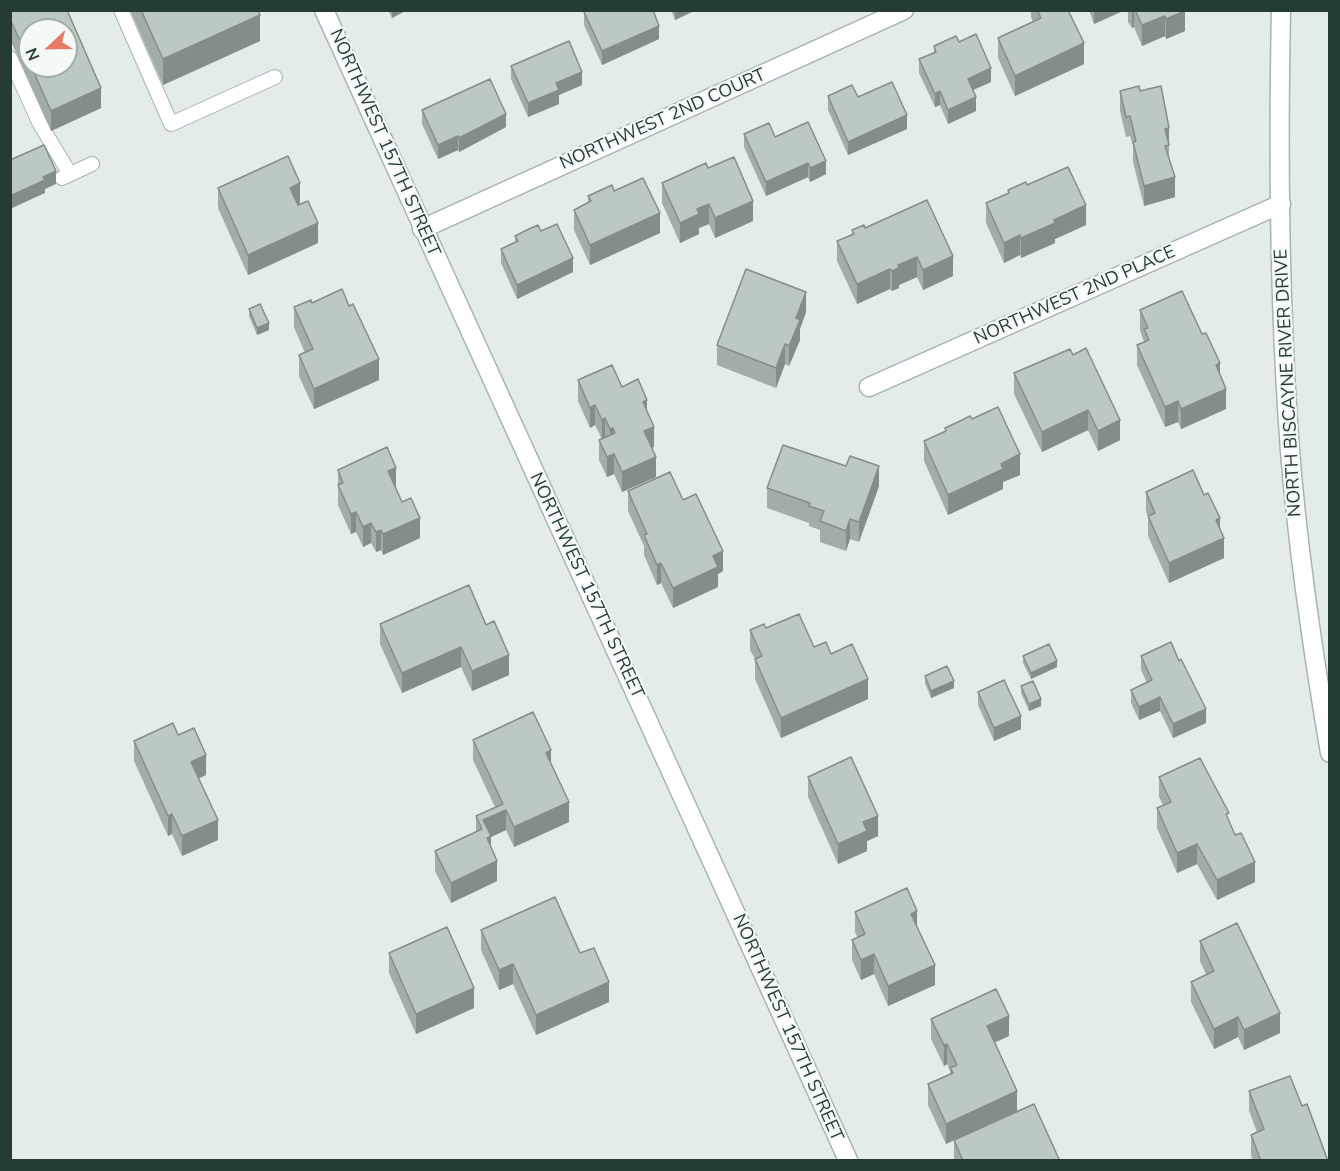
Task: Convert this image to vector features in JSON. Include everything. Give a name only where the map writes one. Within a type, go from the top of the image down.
[{"type":"street","name":"NORTHWEST 157TH STREET","points":[[324,10],[848,1161]]},
{"type":"street","name":"NORTHWEST 2ND COURT","points":[[422,228],[904,10]]},
{"type":"street","name":"NORTH BISCAYNE RIVER DRIVE","points":[[1281,10],[1283,306],[1290,450],[1306,602],[1329,753]]},
{"type":"street","name":"NORTHWEST 2ND PLACE","points":[[869,387],[1281,204]]},
{"type":"lane","points":[[121,10],[171,124],[275,77]]},
{"type":"lane","points":[[10,58],[66,176],[92,164]]},
{"type":"building","points":[[10,10],[67,10],[70,18],[18,18],[18,37],[10,19]]},
{"type":"building","points":[[141,10],[258,10],[260,15],[163,59]]},
{"type":"building","points":[[587,10],[653,10],[659,26],[602,51],[584,12]]},
{"type":"building","points":[[1037,10],[1068,10],[1084,43],[1015,76],[998,38],[1041,18]]},
{"type":"building","points":[[1135,10],[1185,10],[1185,11],[1142,25]]},
{"type":"building","points":[[976,34],[991,68],[968,79],[976,97],[948,110],[940,91],[935,94],[919,59],[936,52],[934,46],[956,36],[959,42]]},
{"type":"building","points":[[78,35],[101,88],[51,111],[36,78],[78,78]]},
{"type":"building","points":[[569,41],[582,72],[556,83],[559,90],[528,103],[511,66]]},
{"type":"building","points":[[490,79],[506,114],[459,138],[458,136],[438,145],[422,110]]},
{"type":"building","points":[[892,82],[907,115],[848,142],[828,96],[852,85],[858,97]]},
{"type":"building","points":[[1139,86],[1140,91],[1161,86],[1169,128],[1165,129],[1169,145],[1165,146],[1175,177],[1144,186],[1133,142],[1136,141],[1130,116],[1126,117],[1120,91]]},
{"type":"building","points":[[808,122],[826,161],[810,168],[808,163],[766,182],[744,134],[769,123],[775,137]]},
{"type":"building","points":[[44,145],[56,171],[43,177],[45,180],[10,196],[10,160]]},
{"type":"building","points":[[288,156],[300,183],[290,188],[298,205],[308,201],[318,223],[248,255],[218,188]]},
{"type":"building","points":[[734,157],[753,201],[715,218],[709,204],[697,209],[699,214],[680,223],[662,183],[706,163],[708,168]]},
{"type":"building","points":[[1068,167],[1086,205],[1054,220],[1055,223],[1004,243],[986,203],[1009,193],[1008,190],[1026,182],[1027,185]]},
{"type":"building","points":[[643,178],[660,213],[590,245],[574,210],[591,201],[588,196],[612,185],[614,191]]},
{"type":"building","points":[[927,200],[953,256],[923,270],[917,257],[898,265],[899,268],[892,271],[890,269],[857,284],[837,241],[854,234],[852,230],[864,225],[865,228]]},
{"type":"building","points":[[557,224],[573,258],[517,285],[501,249],[518,241],[515,236],[538,225],[541,231]]},
{"type":"building","points":[[746,269],[806,292],[796,318],[800,320],[789,346],[785,344],[776,368],[717,345]]},
{"type":"building","points":[[342,289],[349,306],[353,304],[379,359],[314,389],[299,355],[313,349],[294,307],[311,300],[312,303]]},
{"type":"building","points":[[1182,291],[1202,334],[1206,333],[1220,363],[1216,365],[1226,389],[1181,409],[1178,401],[1165,407],[1137,345],[1149,340],[1144,329],[1148,328],[1140,310]]},
{"type":"building","points":[[260,304],[269,323],[257,328],[249,309]]},
{"type":"building","points":[[1086,348],[1120,420],[1098,431],[1088,410],[1042,432],[1014,373],[1070,349],[1073,355]]},
{"type":"building","points":[[612,365],[622,387],[638,379],[647,400],[643,402],[654,427],[644,431],[656,457],[622,472],[614,454],[607,457],[599,440],[615,433],[613,428],[610,429],[605,418],[602,420],[595,405],[590,408],[578,380]]},
{"type":"building","points":[[998,407],[1020,454],[1001,464],[1003,469],[948,495],[924,441],[970,416],[972,419]]},
{"type":"building","points":[[783,445],[846,466],[850,456],[879,466],[859,522],[850,519],[846,531],[820,521],[824,511],[809,506],[810,503],[767,488]]},
{"type":"building","points":[[387,447],[396,468],[388,471],[402,502],[411,498],[420,518],[383,534],[381,530],[376,532],[371,523],[363,527],[356,512],[351,514],[338,485],[343,483],[338,470]]},
{"type":"building","points":[[1193,470],[1204,495],[1208,493],[1220,518],[1216,520],[1224,538],[1169,563],[1148,516],[1155,513],[1146,492]]},
{"type":"building","points":[[670,472],[683,500],[696,494],[723,551],[713,556],[718,567],[673,588],[661,563],[657,565],[644,535],[647,534],[628,491]]},
{"type":"building","points":[[469,585],[486,625],[494,621],[509,655],[472,671],[461,647],[402,673],[380,624]]},
{"type":"building","points":[[799,614],[814,647],[826,642],[831,654],[852,644],[868,679],[781,718],[755,659],[762,656],[750,630],[764,624],[766,628]]},
{"type":"building","points":[[1171,642],[1206,709],[1173,724],[1160,697],[1139,707],[1131,690],[1152,680],[1141,656]]},
{"type":"building","points":[[1049,644],[1057,661],[1031,673],[1023,656]]},
{"type":"building","points":[[947,666],[954,681],[931,691],[925,676]]},
{"type":"building","points":[[1004,680],[1021,716],[994,728],[978,692]]},
{"type":"building","points":[[1033,681],[1041,699],[1029,704],[1021,686]]},
{"type":"building","points":[[533,712],[551,750],[546,753],[569,802],[514,827],[506,810],[483,820],[491,836],[487,838],[497,861],[451,883],[435,851],[482,829],[476,816],[503,804],[473,740]]},
{"type":"building","points":[[173,723],[178,735],[194,728],[206,755],[191,762],[218,820],[182,836],[172,814],[168,816],[134,741]]},
{"type":"building","points":[[851,757],[878,816],[863,822],[867,831],[838,844],[808,777]]},
{"type":"building","points":[[1200,758],[1229,813],[1226,814],[1235,835],[1241,833],[1255,862],[1217,880],[1197,844],[1177,853],[1157,808],[1171,802],[1159,777]]},
{"type":"building","points":[[907,888],[917,911],[911,914],[935,965],[888,986],[874,954],[861,960],[852,940],[865,934],[855,912]]},
{"type":"building","points":[[555,897],[580,953],[594,948],[609,982],[536,1015],[513,964],[499,970],[481,930]]},
{"type":"building","points":[[1237,923],[1280,1013],[1244,1030],[1238,1017],[1214,1029],[1191,982],[1214,971],[1200,941]]},
{"type":"building","points":[[447,927],[474,988],[416,1014],[389,953]]},
{"type":"building","points":[[996,989],[1009,1016],[987,1026],[1017,1091],[946,1124],[928,1084],[953,1073],[950,1068],[957,1065],[931,1019]]},
{"type":"building","points":[[1290,1076],[1302,1106],[1307,1104],[1328,1161],[1261,1161],[1251,1135],[1264,1129],[1249,1091]]},
{"type":"building","points":[[1034,1104],[1059,1159],[1056,1161],[963,1161],[954,1140]]}]
